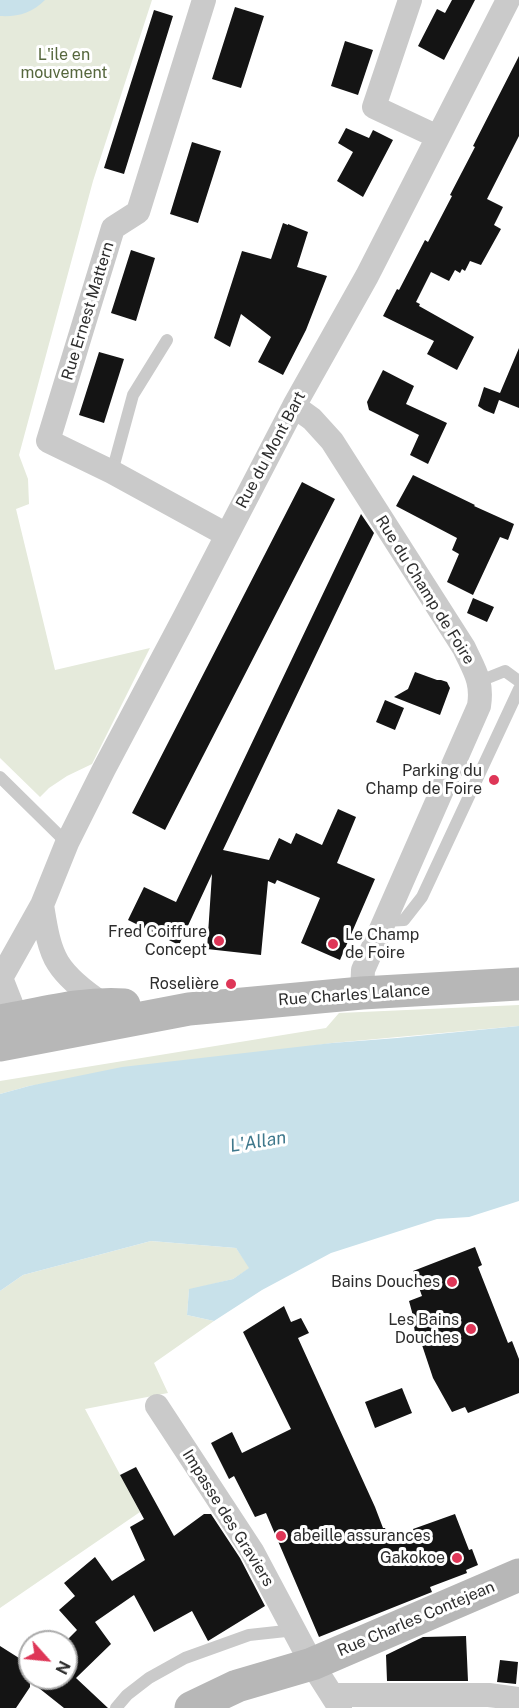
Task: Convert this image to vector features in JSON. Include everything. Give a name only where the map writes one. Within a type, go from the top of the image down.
[{"type":"main road","name":"Rue Charles Lalance","points":[[44,1009],[106,1026],[189,1009],[362,993],[519,984]]},
{"type":"main road","name":"Rue Charles Lalance","points":[[0,1045],[44,1009],[104,1004],[189,1009]]},
{"type":"main road","name":"Rue Charles Contejean","points":[[190,1708],[237,1686],[312,1664],[519,1575]]},
{"type":"street","name":"Rue Ernest Mattern","points":[[204,0],[138,212],[113,228],[48,441],[112,472],[227,535]]},
{"type":"street","points":[[410,0],[374,107],[438,137]]},
{"type":"street","name":"Rue du Mont Bart","points":[[4,973],[42,905],[67,843],[294,406],[367,276],[508,0]]},
{"type":"street","name":"Rue du Champ de Foire","points":[[294,406],[312,419],[332,441],[464,648],[480,681],[479,706],[363,970],[362,993]]},
{"type":"street","points":[[42,905],[46,931],[44,1009]]},
{"type":"street","points":[[35,956],[44,1009],[12,1006],[4,973],[35,956]]},
{"type":"street","name":"Impasse des Graviers","points":[[157,1406],[252,1551],[312,1664],[336,1702]]},
{"type":"street","points":[[336,1702],[489,1695],[519,1699]]},
{"type":"lane","points":[[112,472],[133,395],[166,340]]},
{"type":"lane","points":[[480,681],[504,671],[519,681]]},
{"type":"lane","points":[[384,921],[404,920],[422,897],[519,689]]},
{"type":"lane","points":[[0,777],[67,843]]},
{"type":"lane","points":[[116,1708],[127,1695],[149,1678],[185,1658],[249,1635],[295,1630]]},
{"type":"green space","name":"L'ile en mouvement","points":[[0,0],[152,0],[93,181],[19,455],[28,479],[29,504],[16,509],[55,670],[150,648],[92,764],[67,776],[40,797],[0,758]]},
{"type":"green space","points":[[519,1005],[519,1026],[332,1043],[29,1086],[0,1094],[0,1081],[326,1028],[339,1013]]},
{"type":"green space","points":[[151,1241],[236,1248],[250,1268],[233,1279],[189,1290],[187,1315],[214,1321],[154,1363],[168,1393],[85,1409],[140,1512],[0,1608],[0,1291],[23,1275]]},
{"type":"water","points":[[0,0],[45,0],[30,11],[19,15],[0,16]]},
{"type":"water","name":"L'Allan","points":[[519,1026],[519,1201],[469,1217],[437,1219],[331,1253],[262,1290],[214,1321],[187,1315],[189,1289],[233,1279],[249,1268],[236,1248],[151,1241],[23,1275],[0,1291],[0,1094],[122,1067],[332,1043]]},
{"type":"building","points":[[452,0],[475,0],[444,60],[418,46],[437,9],[445,13]]},
{"type":"building","points":[[235,7],[264,16],[241,88],[212,79]]},
{"type":"building","points":[[154,10],[173,16],[124,174],[104,168]]},
{"type":"building","points":[[345,41],[373,50],[358,95],[331,86]]},
{"type":"building","points":[[519,56],[519,136],[487,199],[503,207],[494,225],[501,229],[481,265],[470,261],[465,271],[462,269],[460,273],[455,270],[449,281],[431,272],[416,302],[420,304],[419,306],[474,337],[457,370],[427,354],[434,341],[383,316],[425,240],[428,242]]},
{"type":"building","points":[[346,128],[369,138],[373,130],[393,140],[363,197],[337,181],[353,152],[338,143]]},
{"type":"building","points":[[192,142],[221,151],[198,223],[170,214]]},
{"type":"building","points":[[283,223],[308,232],[297,267],[327,276],[306,330],[283,375],[258,362],[271,337],[241,314],[230,347],[214,338],[242,251],[271,259]]},
{"type":"building","points":[[131,250],[155,258],[136,321],[111,313]]},
{"type":"building","points":[[519,348],[519,408],[499,400],[494,414],[484,410],[478,406],[484,387],[500,393]]},
{"type":"building","points":[[99,352],[124,359],[104,423],[79,415]]},
{"type":"building","points":[[383,370],[414,386],[406,404],[447,423],[428,464],[410,455],[419,435],[369,410],[367,402]]},
{"type":"building","points":[[413,475],[514,524],[508,540],[500,537],[473,595],[447,582],[459,554],[452,550],[457,538],[396,506]]},
{"type":"building","points":[[302,482],[335,499],[165,830],[132,813]]},
{"type":"building","points":[[361,514],[374,533],[223,850],[269,860],[279,838],[291,844],[296,833],[322,845],[338,809],[356,817],[337,863],[375,879],[340,960],[301,943],[320,898],[277,880],[275,884],[268,881],[261,955],[207,949],[212,874],[179,945],[128,920],[144,887],[176,902]]},
{"type":"building","points":[[473,598],[494,607],[487,622],[467,613]]},
{"type":"building","points":[[415,672],[447,682],[450,688],[440,715],[394,697],[408,689]]},
{"type":"building","points":[[385,700],[404,708],[395,730],[376,722]]},
{"type":"building","points":[[475,1247],[482,1265],[478,1267],[508,1343],[512,1341],[519,1359],[519,1393],[468,1413],[465,1407],[452,1412],[433,1378],[418,1333],[415,1333],[409,1301],[422,1296],[413,1271]]},
{"type":"building","points":[[284,1306],[291,1322],[301,1318],[309,1333],[298,1338],[391,1542],[414,1532],[413,1529],[455,1514],[469,1550],[472,1549],[478,1565],[466,1570],[467,1573],[430,1587],[432,1592],[319,1637],[266,1513],[255,1517],[234,1476],[229,1479],[211,1443],[232,1432],[242,1453],[291,1429],[243,1332]]},
{"type":"building","points":[[402,1388],[412,1413],[375,1428],[365,1402]]},
{"type":"building","points":[[136,1467],[174,1536],[204,1514],[211,1514],[240,1558],[265,1606],[208,1641],[192,1611],[154,1632],[134,1595],[95,1622],[111,1644],[78,1676],[78,1630],[59,1610],[75,1596],[64,1583],[95,1557],[112,1581],[145,1560],[130,1527],[144,1519],[120,1475]]},
{"type":"building","points":[[466,1636],[468,1681],[387,1681],[386,1655],[423,1637]]},
{"type":"building","points":[[0,1646],[18,1657],[18,1690],[28,1690],[16,1708],[0,1708]]},
{"type":"building","points":[[500,1660],[518,1662],[516,1684],[497,1682]]},
{"type":"building","points":[[78,1680],[108,1708],[64,1708],[41,1690],[78,1690]]},
{"type":"place","name":"Parking du Champ de Foire","points":[[494,780]]},
{"type":"place","name":"Fred Coiffure Concept","points":[[219,941]]},
{"type":"place","name":"Le Champ de Foire","points":[[333,944]]},
{"type":"place","name":"Roselière","points":[[231,984]]},
{"type":"place","name":"Bains Douches","points":[[452,1282]]},
{"type":"place","name":"Les Bains Douches","points":[[471,1329]]},
{"type":"place","name":"abeille assurances","points":[[281,1536]]},
{"type":"place","name":"Gakokoe","points":[[457,1558]]}]
